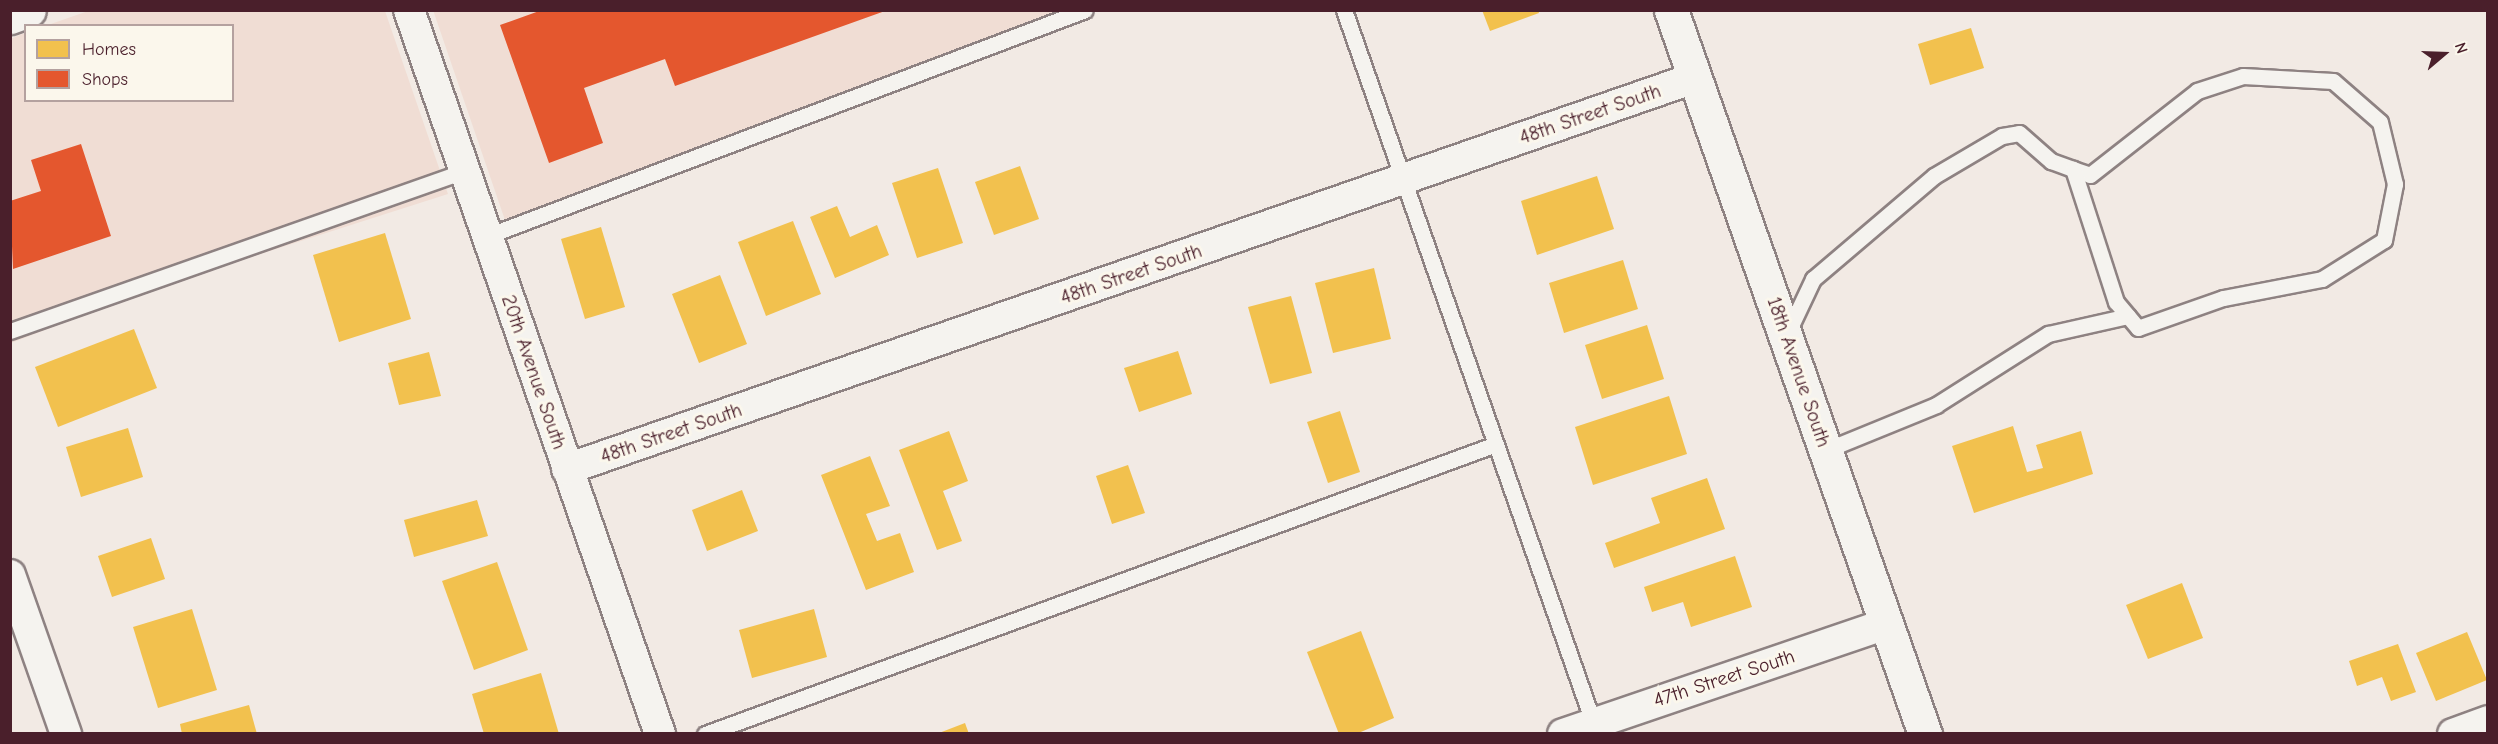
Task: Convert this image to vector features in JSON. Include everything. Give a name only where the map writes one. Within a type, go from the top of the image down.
[{"type":"street","points":[[10,17],[29,10]]},
{"type":"street","name":"20th Avenue South","points":[[409,10],[660,734]]},
{"type":"street","name":"18th Avenue South","points":[[1671,10],[1925,734]]},
{"type":"street","name":"48th Street South","points":[[567,469],[1694,78]]},
{"type":"street","points":[[10,575],[66,734]]},
{"type":"street","name":"47th Street South","points":[[1578,729],[1886,624]]},
{"type":"street","points":[[2453,734],[2487,721]]},
{"type":"lane","points":[[487,236],[1084,10]]},
{"type":"lane","points":[[1344,10],[1496,444],[1578,729]]},
{"type":"lane","points":[[1786,334],[1813,279],[1934,176],[2002,136],[2019,133],[2051,161],[2090,175],[2197,91],[2243,76],[2333,81],[2380,122],[2395,184],[2384,240],[2322,279],[2223,298],[2138,328],[2116,302],[2073,169]]},
{"type":"lane","points":[[10,331],[464,171]]},
{"type":"lane","points":[[1826,450],[1936,405],[2048,334],[2128,316]]},
{"type":"lane","points":[[705,734],[1496,444]]},
{"type":"shaded area","points":[[91,10],[385,11],[448,194],[157,287],[11,343],[10,39],[24,33],[24,102],[234,102],[234,24],[51,24]]},
{"type":"shaded area","points":[[433,10],[1074,11],[507,226]]},
{"type":"building: Homes","points":[[1482,10],[1538,10],[1539,13],[1490,31]]},
{"type":"building: Homes","points":[[1971,28],[1984,68],[1930,85],[1918,44]]},
{"type":"building: Homes","points":[[1020,166],[1039,219],[994,235],[975,182]]},
{"type":"building: Homes","points":[[938,168],[963,243],[917,258],[892,183]]},
{"type":"building: Homes","points":[[1597,176],[1614,229],[1537,255],[1521,201]]},
{"type":"building: Homes","points":[[837,206],[850,237],[877,225],[889,255],[835,278],[810,217]]},
{"type":"building: Homes","points":[[793,221],[821,294],[766,316],[738,242]]},
{"type":"building: Homes","points":[[601,227],[625,307],[585,319],[561,239]]},
{"type":"building: Homes","points":[[385,233],[411,319],[339,342],[313,255]]},
{"type":"building: Homes","points":[[1623,260],[1638,309],[1564,333],[1549,283]]},
{"type":"building: Homes","points":[[1374,268],[1391,339],[1333,353],[1315,283]]},
{"type":"building: Homes","points":[[720,275],[747,344],[699,363],[672,294]]},
{"type":"building: Homes","points":[[1291,296],[1312,373],[1270,384],[1248,307]]},
{"type":"building: Homes","points":[[1647,325],[1664,379],[1602,399],[1585,345]]},
{"type":"building: Homes","points":[[134,329],[157,388],[58,427],[35,367]]},
{"type":"building: Homes","points":[[1178,351],[1192,394],[1139,412],[1124,368]]},
{"type":"building: Homes","points":[[429,352],[441,396],[399,405],[388,363]]},
{"type":"building: Homes","points":[[1669,396],[1687,454],[1593,485],[1575,427]]},
{"type":"building: Homes","points":[[1340,411],[1360,472],[1328,483],[1307,422]]},
{"type":"building: Homes","points":[[2013,426],[2027,472],[2043,468],[2036,445],[2081,431],[2093,474],[1974,513],[1952,446]]},
{"type":"building: Homes","points":[[128,428],[143,477],[81,497],[66,447]]},
{"type":"building: Homes","points":[[949,431],[968,481],[943,491],[962,541],[937,550],[899,450]]},
{"type":"building: Homes","points":[[870,456],[890,506],[866,514],[877,541],[900,533],[914,572],[866,590],[821,475]]},
{"type":"building: Homes","points":[[1128,465],[1145,513],[1112,524],[1096,476]]},
{"type":"building: Homes","points":[[1707,478],[1725,529],[1614,568],[1605,543],[1660,523],[1651,498]]},
{"type":"building: Homes","points":[[742,490],[758,531],[707,551],[692,510]]},
{"type":"building: Homes","points":[[477,500],[488,536],[414,557],[404,520]]},
{"type":"building: Homes","points":[[151,538],[165,579],[112,597],[98,556]]},
{"type":"building: Homes","points":[[1735,556],[1752,607],[1691,627],[1683,602],[1652,612],[1644,587]]},
{"type":"building: Homes","points":[[497,562],[528,650],[474,670],[442,581]]},
{"type":"building: Homes","points":[[2182,583],[2203,638],[2148,659],[2126,605]]},
{"type":"building: Homes","points":[[192,609],[217,690],[158,708],[133,627]]},
{"type":"building: Homes","points":[[814,609],[827,657],[752,678],[739,630]]},
{"type":"building: Homes","points":[[1361,631],[1394,718],[1356,734],[1339,734],[1307,652]]},
{"type":"building: Homes","points":[[2467,632],[2487,680],[2436,701],[2416,653]]},
{"type":"building: Homes","points":[[2398,644],[2416,692],[2391,701],[2382,677],[2357,686],[2349,661]]},
{"type":"building: Homes","points":[[541,673],[559,734],[484,734],[472,694]]},
{"type":"building: Homes","points":[[249,705],[257,734],[182,734],[180,724]]},
{"type":"building: Homes","points":[[965,723],[969,734],[939,734],[939,733]]},
{"type":"building: Shops","points":[[542,10],[885,11],[675,86],[665,59],[584,88],[603,143],[549,163],[500,25]]},
{"type":"building: Shops","points":[[81,144],[111,236],[13,269],[10,201],[41,191],[31,160]]}]
